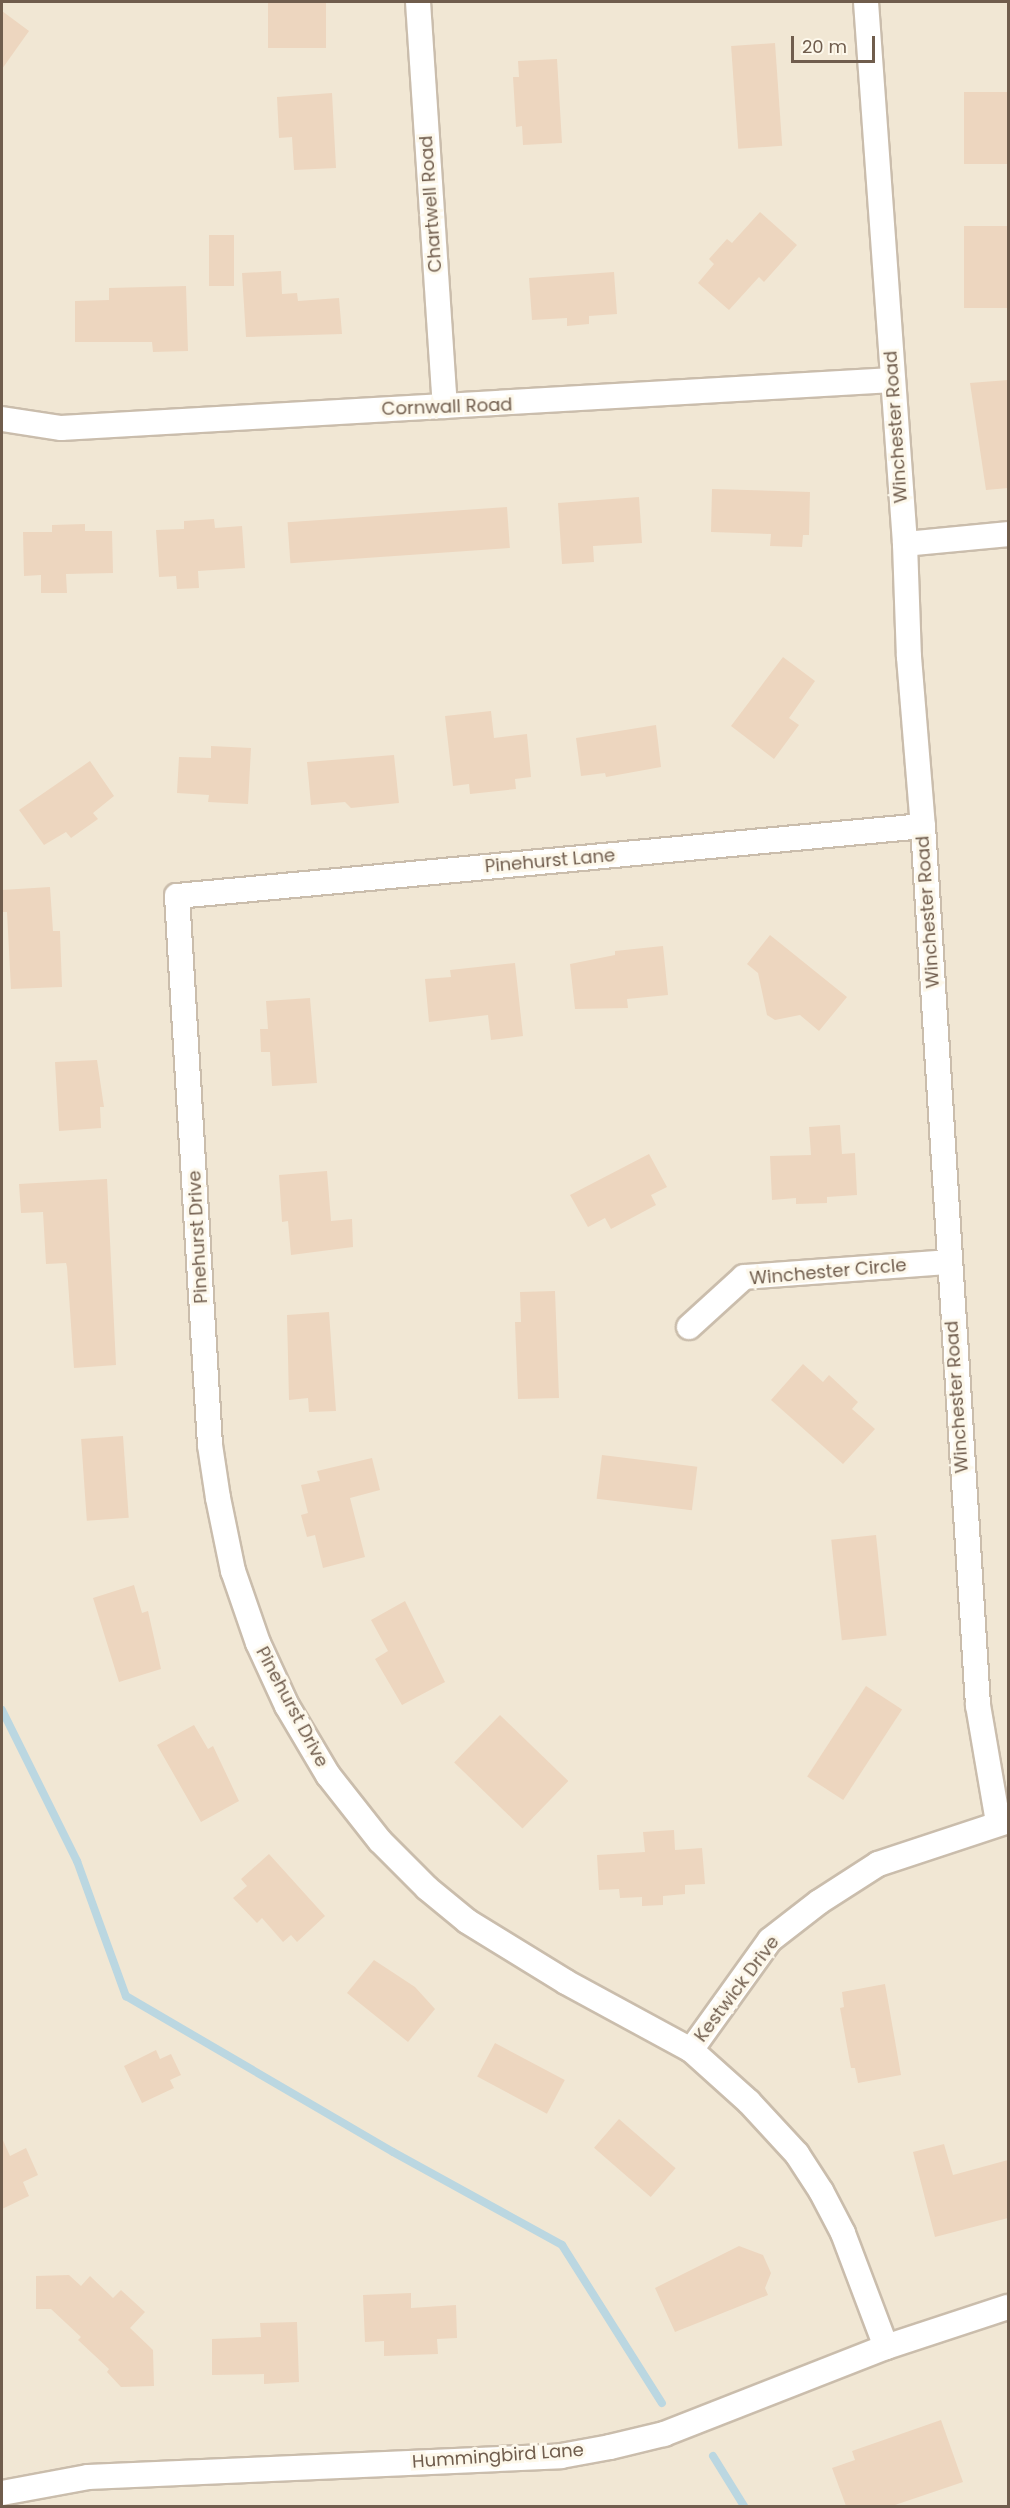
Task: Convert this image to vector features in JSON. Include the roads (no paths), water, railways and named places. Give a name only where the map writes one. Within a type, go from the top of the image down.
[{"type":"street","name":"Chartwell Road","points":[[418,2],[445,405]]},
{"type":"street","name":"Winchester Road","points":[[866,2],[905,544],[916,768],[923,826],[948,1262],[978,1705],[1003,1821]]},
{"type":"street","name":"Cornwall Road","points":[[2,419],[61,428],[893,380]]},
{"type":"street","points":[[905,544],[1008,534]]},
{"type":"street","name":"Pinehurst Lane","points":[[177,896],[923,826]]},
{"type":"street","name":"Pinehurst Drive","points":[[177,896],[210,1445],[233,1572],[258,1643],[287,1706],[328,1775],[380,1841],[427,1888],[467,1921],[546,1970],[691,2050],[749,2102],[797,2154],[843,2233],[886,2347]]},
{"type":"street","name":"Winchester Circle","points":[[689,1327],[744,1277],[948,1262]]},
{"type":"street","name":"Kestwick Drive","points":[[691,2050],[770,1940],[819,1902],[878,1864],[1003,1821]]},
{"type":"street","name":"Hummingbird Lane","points":[[2,2493],[88,2477],[561,2456],[664,2434],[886,2347],[1008,2307]]},
{"type":"waterway","points":[[2,1710],[77,1861],[126,1996],[393,2152],[562,2245],[662,2403]]},
{"type":"waterway","points":[[713,2456],[744,2506]]}]
